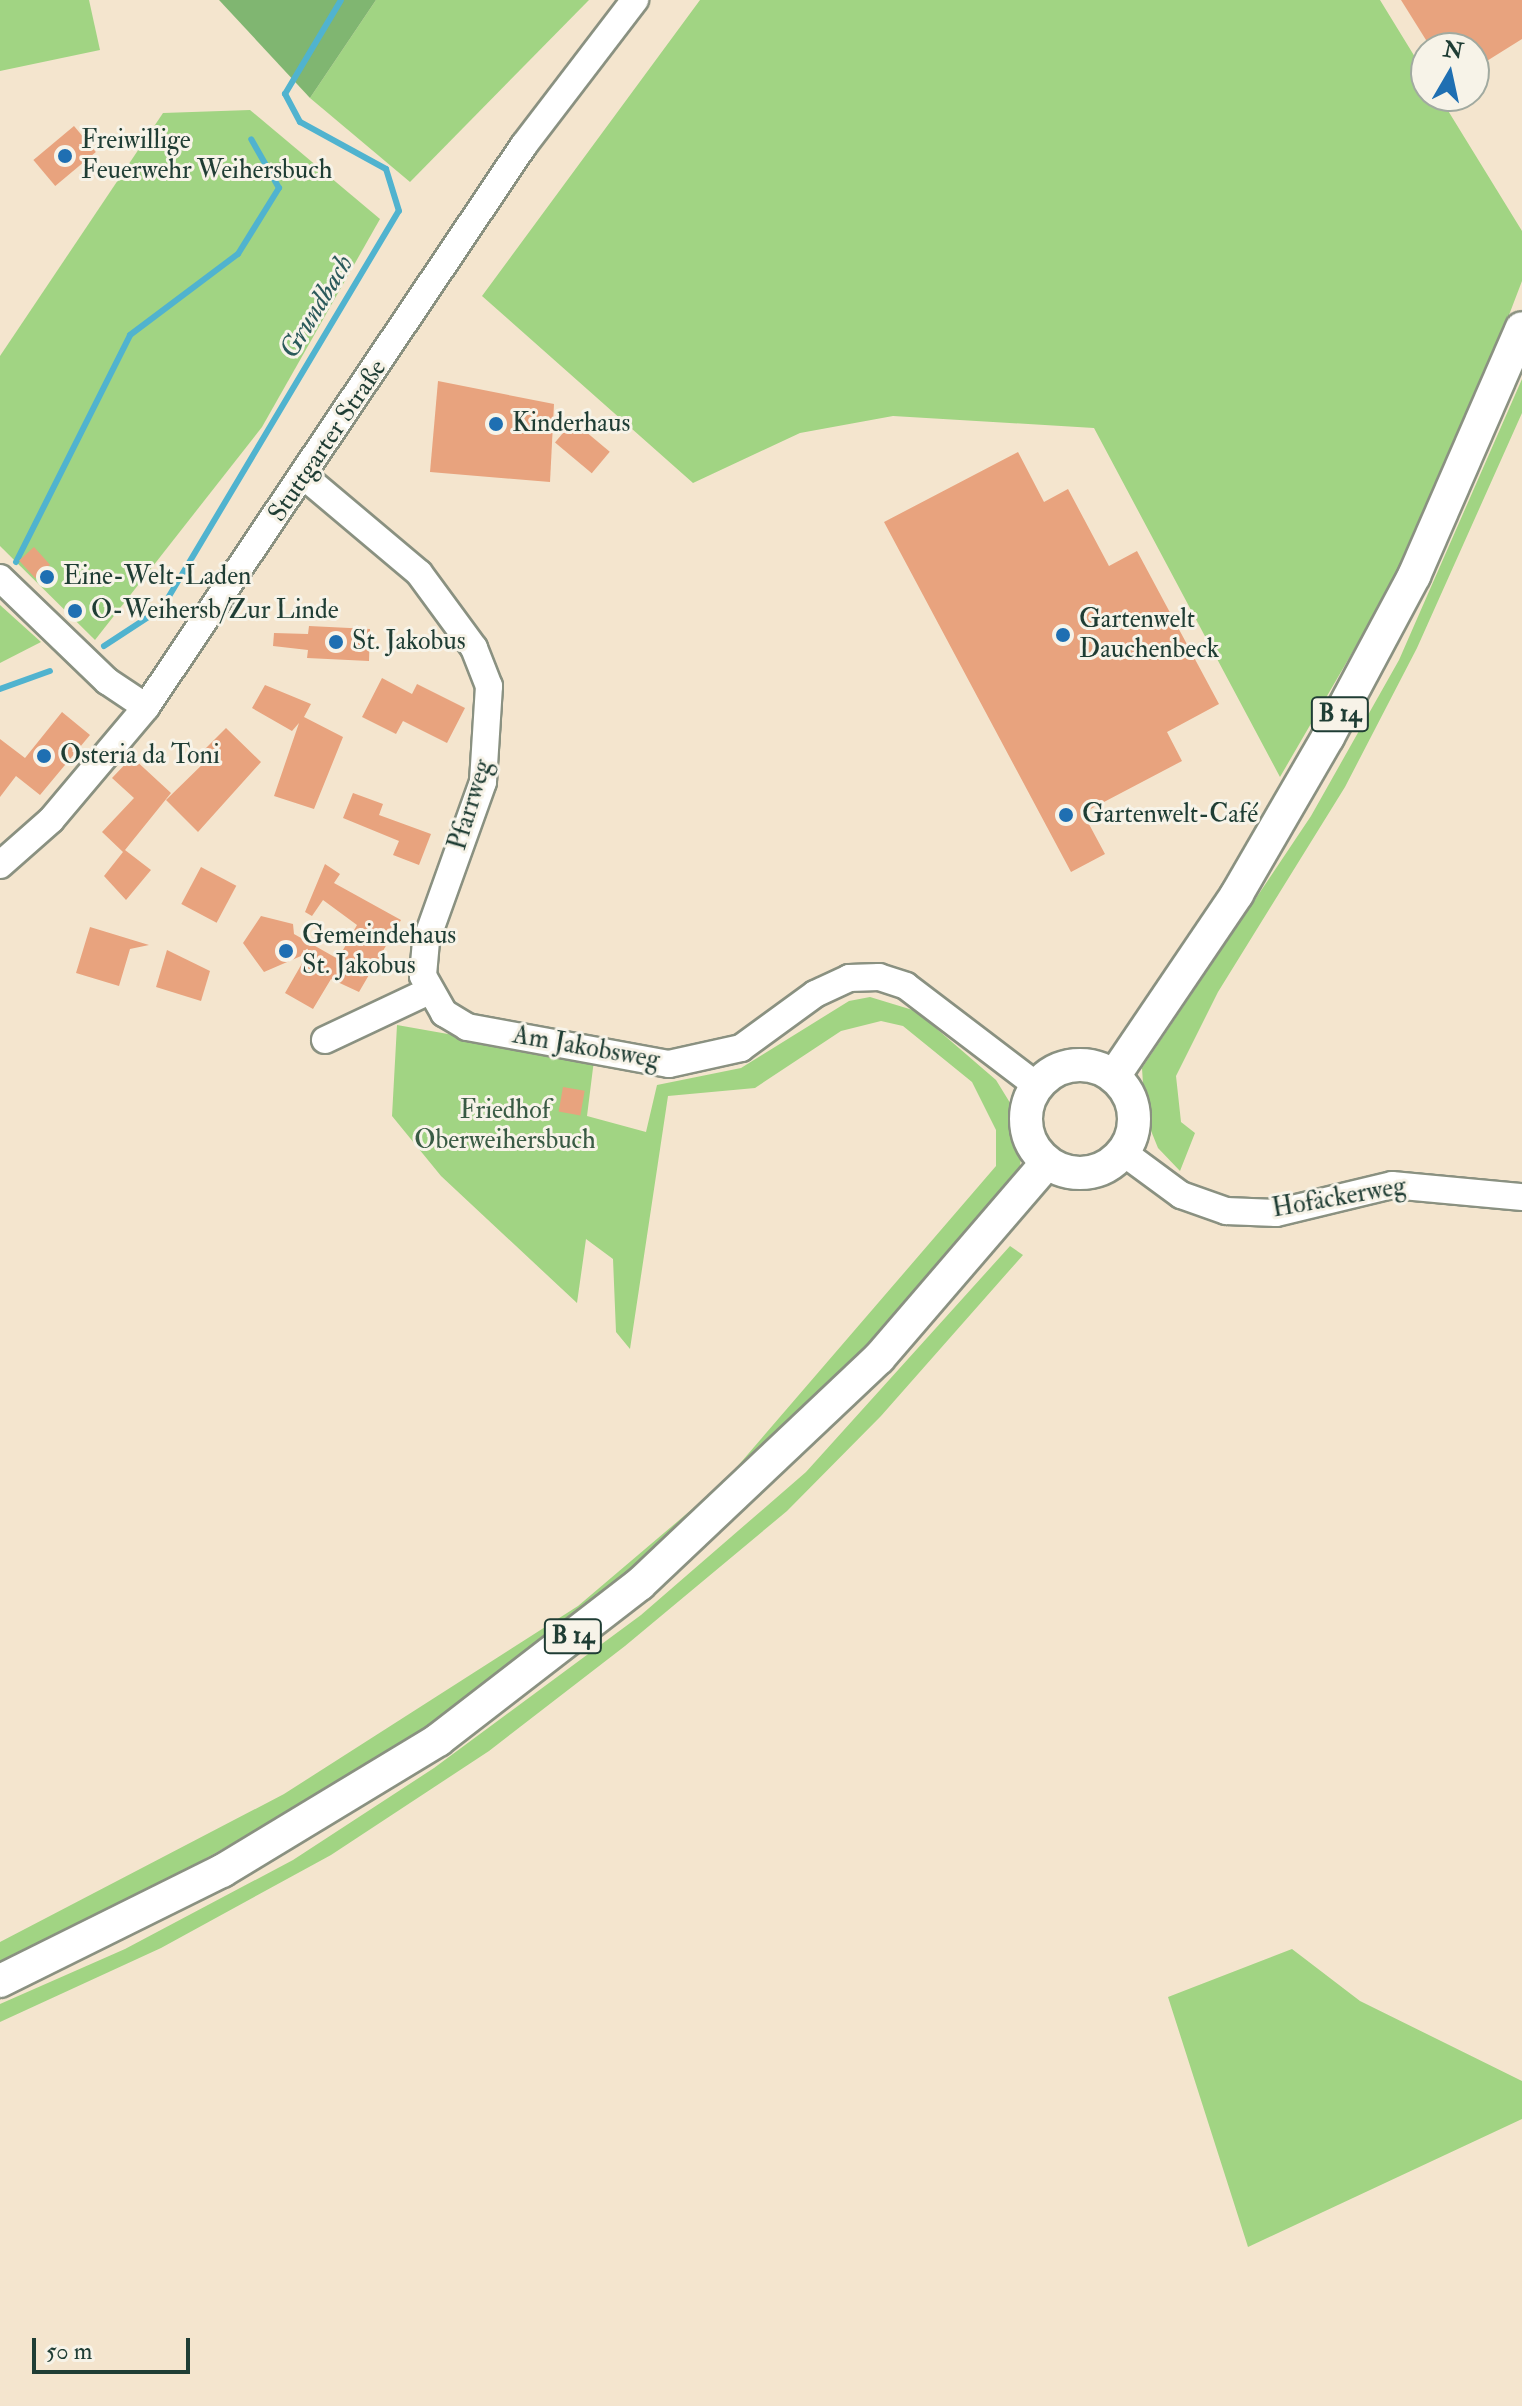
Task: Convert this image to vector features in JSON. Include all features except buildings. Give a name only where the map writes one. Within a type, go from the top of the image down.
[{"type":"main road","name":"B 14","points":[[1114,1076],[1237,894],[1328,737],[1414,576],[1522,328]]},
{"type":"main road","points":[[1066,1066],[1114,1076],[1135,1112],[1124,1153],[1087,1173],[1047,1163],[1026,1125],[1036,1085],[1066,1066]]},
{"type":"main road","name":"B 14","points":[[0,1981],[222,1871],[438,1740],[640,1584],[879,1358],[1047,1163]]},
{"type":"street","name":"Stuttgarter Straße","points":[[0,865],[51,820],[146,707],[305,477],[524,145],[635,0]]},
{"type":"street","name":"Pfarrweg","points":[[305,477],[419,573],[474,648],[489,686],[483,782],[426,941],[429,991]]},
{"type":"street","points":[[0,578],[107,681],[146,707]]},
{"type":"street","name":"Am Jakobsweg","points":[[429,991],[467,1027],[669,1064],[741,1048],[815,994],[849,978],[879,977],[906,986],[1036,1085]]},
{"type":"street","points":[[325,1040],[429,991]]},
{"type":"street","name":"Hofäckerweg","points":[[1124,1153],[1181,1195],[1226,1211],[1276,1213],[1392,1185],[1522,1197]]},
{"type":"green space","points":[[0,0],[89,0],[100,50],[0,71]]},
{"type":"green space","points":[[219,0],[376,0],[310,98]]},
{"type":"green space","points":[[376,0],[589,0],[410,182],[310,98]]},
{"type":"green space","points":[[700,0],[1380,0],[1410,49],[1410,112],[1449,112],[1522,231],[1522,281],[1467,425],[1399,572],[1280,777],[1094,428],[893,416],[800,433],[693,483],[482,296]]},
{"type":"green space","points":[[250,110],[380,219],[262,427],[95,640],[0,546],[0,356],[163,113]]},
{"type":"green space","points":[[1522,379],[1522,413],[1417,648],[1345,787],[1218,992],[1176,1076],[1181,1122],[1195,1133],[1180,1171],[1158,1148],[1145,1116],[1142,1068],[1311,816],[1399,660]]},
{"type":"green space","points":[[0,605],[41,642],[0,663]]},
{"type":"green space","name":"Friedhof Oberweihersbuch","points":[[870,997],[916,1011],[996,1080],[1025,1127],[1019,1174],[892,1332],[623,1594],[374,1764],[53,1944],[0,1963],[0,1942],[284,1794],[578,1606],[724,1482],[996,1166],[996,1130],[972,1082],[903,1026],[881,1021],[841,1031],[755,1088],[668,1096],[630,1349],[616,1332],[613,1259],[586,1239],[577,1303],[441,1176],[392,1116],[397,1025],[594,1060],[587,1116],[646,1132],[657,1085],[741,1068],[849,1001]]},
{"type":"green space","points":[[1010,1246],[1023,1255],[881,1416],[787,1511],[625,1646],[489,1751],[331,1855],[161,1948],[0,2022],[0,2004],[125,1949],[293,1860],[434,1768],[641,1615],[806,1472]]},
{"type":"green space","points":[[1292,1949],[1360,2001],[1522,2081],[1522,2119],[1248,2247],[1168,1997]]},
{"type":"waterway","name":"Grundbach","points":[[104,646],[162,608],[399,211],[386,169],[300,122],[285,94],[341,0]]},
{"type":"waterway","points":[[16,562],[130,335],[238,254],[279,188],[251,139]]},
{"type":"waterway","name":"Grundbach","points":[[0,689],[50,671]]},
{"type":"place","name":"Freiwillige Feuerwehr Weihersbuch","points":[[65,156]]},
{"type":"place","name":"Kinderhaus","points":[[496,424]]},
{"type":"place","name":"Eine-Welt-Laden","points":[[47,577]]},
{"type":"place","name":"O-Weihersb/Zur Linde","points":[[75,611]]},
{"type":"place","name":"Gartenwelt Dauchenbeck","points":[[1063,635]]},
{"type":"place","name":"St. Jakobus","points":[[336,642]]},
{"type":"place","name":"Osteria da Toni","points":[[44,756]]},
{"type":"place","name":"Gartenwelt-Café","points":[[1066,815]]},
{"type":"place","name":"Gemeindehaus St. Jakobus","points":[[286,951]]}]
